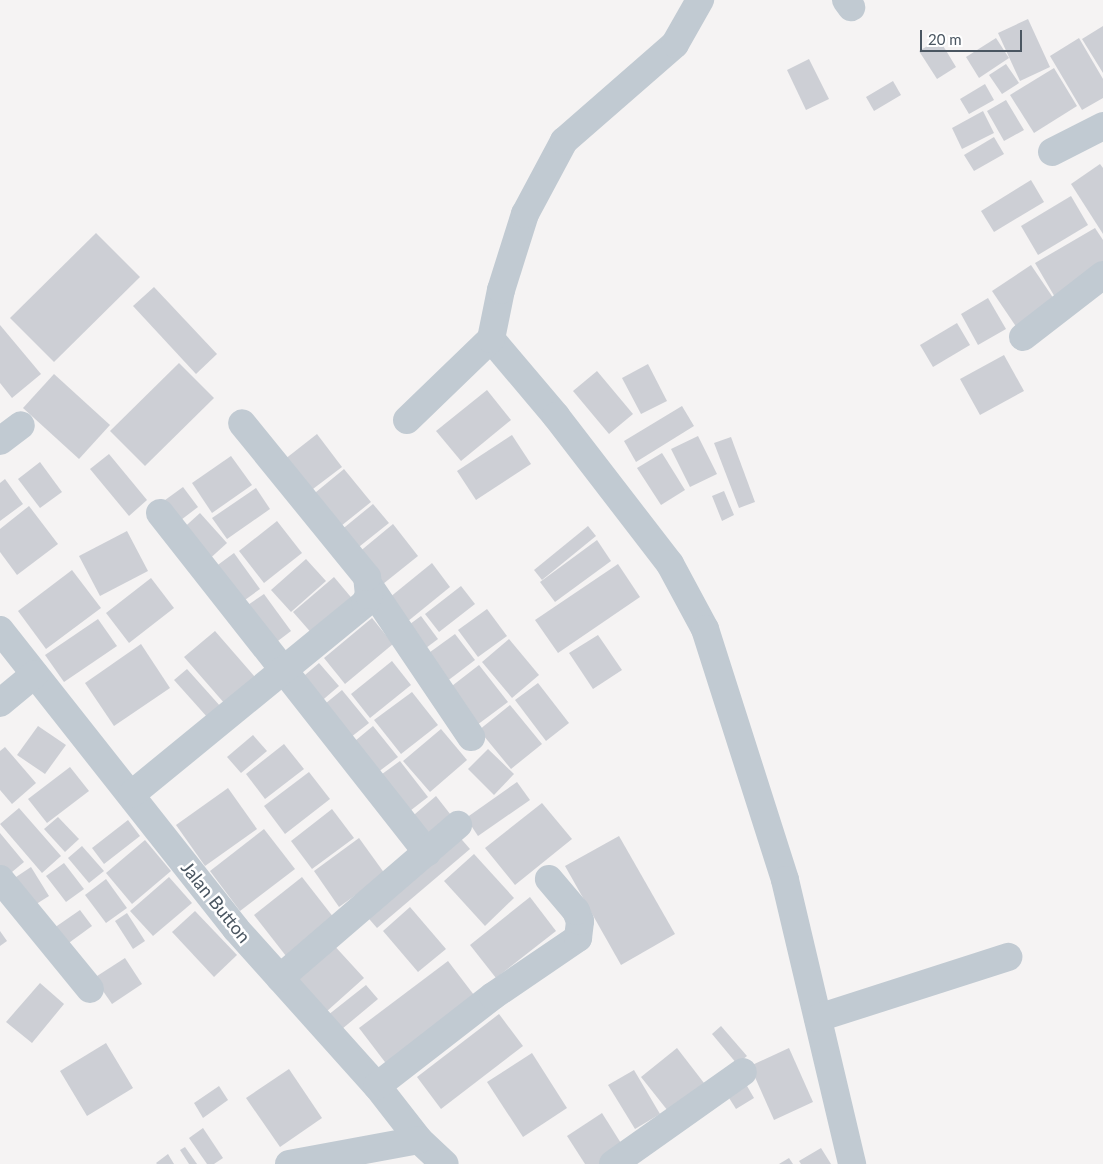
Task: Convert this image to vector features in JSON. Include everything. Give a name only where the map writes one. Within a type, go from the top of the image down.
[{"type":"street","points":[[408,420],[491,339],[501,290],[526,214],[564,141],[675,44],[700,0]]},
{"type":"street","points":[[1052,152],[1103,126]]},
{"type":"street","points":[[1022,338],[1103,275]]},
{"type":"street","points":[[491,339],[556,416],[670,564],[706,629],[786,880],[852,1164]]},
{"type":"street","points":[[242,423],[367,577],[370,587],[471,737]]},
{"type":"street","points":[[160,513],[427,852]]},
{"type":"street","points":[[132,794],[365,603],[370,587]]},
{"type":"street","name":"Jalan Button","points":[[0,630],[132,794],[236,929],[377,1086],[419,1140],[445,1164]]},
{"type":"street","points":[[0,703],[35,674]]},
{"type":"street","points":[[280,978],[458,825]]},
{"type":"street","points":[[0,879],[90,989]]},
{"type":"street","points":[[377,1086],[494,996],[578,938],[580,922],[576,910],[549,879]]},
{"type":"street","points":[[818,1018],[1008,958]]},
{"type":"street","points":[[613,1164],[743,1072]]},
{"type":"street","points":[[290,1164],[419,1140]]},
{"type":"building","points":[[1028,19],[1050,67],[1020,81],[998,33]]},
{"type":"building","points":[[1103,26],[1103,73],[1082,39]]},
{"type":"building","points":[[996,38],[1009,58],[979,78],[966,57]]},
{"type":"building","points":[[1079,38],[1103,79],[1103,98],[1082,110],[1050,56]]},
{"type":"building","points":[[939,39],[956,67],[937,79],[919,51]]},
{"type":"building","points":[[809,59],[829,99],[806,110],[787,70]]},
{"type":"building","points":[[1006,64],[1019,83],[1002,94],[989,75]]},
{"type":"building","points":[[1054,68],[1077,106],[1034,133],[1010,95]]},
{"type":"building","points":[[893,81],[901,95],[874,111],[866,97]]},
{"type":"building","points":[[985,84],[994,100],[969,114],[960,99]]},
{"type":"building","points":[[1006,100],[1024,130],[1004,141],[987,111]]},
{"type":"building","points":[[983,111],[994,133],[962,149],[952,128]]},
{"type":"building","points":[[994,137],[1004,154],[974,171],[964,155]]},
{"type":"building","points":[[1100,164],[1103,168],[1103,234],[1071,184]]},
{"type":"building","points":[[1031,180],[1044,202],[994,232],[981,211]]},
{"type":"building","points":[[1071,196],[1088,225],[1038,255],[1021,226]]},
{"type":"building","points":[[1095,228],[1103,240],[1103,271],[1056,299],[1035,263]]},
{"type":"building","points":[[96,233],[140,277],[54,362],[10,318]]},
{"type":"building","points":[[1031,265],[1056,302],[1017,328],[992,291]]},
{"type":"building","points":[[154,287],[217,354],[196,374],[133,306]]},
{"type":"building","points":[[988,298],[1006,329],[978,345],[961,314]]},
{"type":"building","points":[[957,323],[970,345],[933,367],[920,345]]},
{"type":"building","points":[[0,325],[41,374],[12,398],[0,383]]},
{"type":"building","points":[[1004,355],[1024,391],[980,415],[960,379]]},
{"type":"building","points":[[179,363],[214,398],[145,466],[110,431]]},
{"type":"building","points":[[648,364],[667,401],[641,414],[622,378]]},
{"type":"building","points":[[597,371],[633,414],[609,434],[573,391]]},
{"type":"building","points":[[54,374],[110,425],[79,459],[23,408]]},
{"type":"building","points":[[487,390],[511,420],[461,461],[436,431]]},
{"type":"building","points":[[682,406],[694,426],[636,462],[624,441]]},
{"type":"building","points":[[317,434],[342,467],[305,495],[280,463]]},
{"type":"building","points":[[512,435],[531,464],[476,500],[457,471]]},
{"type":"building","points":[[698,436],[717,474],[690,487],[671,449]]},
{"type":"building","points":[[731,437],[755,502],[739,508],[714,443]]},
{"type":"building","points":[[662,453],[685,490],[661,505],[637,468]]},
{"type":"building","points":[[109,454],[147,500],[129,516],[90,469]]},
{"type":"building","points":[[231,456],[252,485],[212,513],[192,483]]},
{"type":"building","points":[[40,462],[62,492],[40,508],[18,479]]},
{"type":"building","points":[[344,469],[371,502],[336,530],[310,497]]},
{"type":"building","points":[[5,479],[23,504],[0,521],[0,483]]},
{"type":"building","points":[[183,487],[198,507],[177,523],[161,503]]},
{"type":"building","points":[[256,488],[270,509],[227,539],[212,518]]},
{"type":"building","points":[[724,491],[734,515],[722,521],[712,496]]},
{"type":"building","points":[[373,504],[389,523],[355,550],[340,531]]},
{"type":"building","points":[[29,506],[58,544],[17,575],[0,552],[0,529]]},
{"type":"building","points":[[200,513],[227,543],[205,563],[178,533]]},
{"type":"building","points":[[277,521],[302,553],[264,583],[239,551]]},
{"type":"building","points":[[393,524],[418,556],[383,584],[358,553]]},
{"type":"building","points":[[588,526],[596,536],[542,580],[534,570]]},
{"type":"building","points":[[127,531],[148,571],[100,596],[79,556]]},
{"type":"building","points":[[597,540],[611,561],[555,602],[540,582]]},
{"type":"building","points":[[234,553],[260,589],[238,605],[211,570]]},
{"type":"building","points":[[306,559],[326,581],[291,612],[271,590]]},
{"type":"building","points":[[432,563],[450,587],[402,626],[384,602]]},
{"type":"building","points":[[618,564],[640,597],[558,653],[535,620]]},
{"type":"building","points":[[72,570],[101,608],[46,649],[18,611]]},
{"type":"building","points":[[334,577],[355,602],[314,636],[293,612]]},
{"type":"building","points":[[151,578],[174,608],[129,643],[106,613]]},
{"type":"building","points":[[461,586],[475,604],[439,632],[425,614]]},
{"type":"building","points":[[264,594],[291,631],[270,647],[242,609]]},
{"type":"building","points":[[487,609],[507,636],[478,657],[458,630]]},
{"type":"building","points":[[421,616],[438,639],[422,651],[406,627]]},
{"type":"building","points":[[372,618],[393,644],[345,684],[324,658]]},
{"type":"building","points":[[98,619],[117,646],[64,682],[45,655]]},
{"type":"building","points":[[215,631],[255,677],[225,704],[184,657]]},
{"type":"building","points":[[455,634],[475,660],[446,682],[426,655]]},
{"type":"building","points":[[598,635],[622,670],[593,689],[569,653]]},
{"type":"building","points":[[509,639],[539,675],[512,698],[482,662]]},
{"type":"building","points":[[141,644],[170,688],[114,726],[85,683]]},
{"type":"building","points":[[392,661],[411,685],[370,718],[351,694]]},
{"type":"building","points":[[319,663],[339,686],[318,704],[298,681]]},
{"type":"building","points":[[479,665],[508,702],[477,725],[448,689]]},
{"type":"building","points":[[187,669],[221,707],[208,718],[174,680]]},
{"type":"building","points":[[538,683],[569,723],[546,741],[515,700]]},
{"type":"building","points":[[342,690],[369,723],[346,741],[320,708]]},
{"type":"building","points":[[412,692],[438,725],[401,754],[374,720]]},
{"type":"building","points":[[510,705],[542,744],[511,769],[479,730]]},
{"type":"building","points":[[38,726],[66,745],[45,774],[17,755]]},
{"type":"building","points":[[373,726],[398,757],[373,776],[349,746]]},
{"type":"building","points":[[441,729],[467,760],[430,792],[403,761]]},
{"type":"building","points":[[253,735],[267,751],[241,773],[227,757]]},
{"type":"building","points":[[284,744],[304,769],[265,799],[246,774]]},
{"type":"building","points":[[5,747],[36,783],[12,804],[0,790],[0,751]]},
{"type":"building","points":[[488,749],[514,774],[494,795],[468,769]]},
{"type":"building","points":[[400,761],[428,797],[406,814],[378,777]]},
{"type":"building","points":[[70,767],[89,791],[47,823],[28,799]]},
{"type":"building","points":[[309,772],[330,799],[285,834],[264,806]]},
{"type":"building","points":[[517,782],[530,800],[478,836],[466,818]]},
{"type":"building","points":[[228,788],[257,829],[205,866],[176,825]]},
{"type":"building","points":[[436,796],[454,819],[426,842],[408,820]]},
{"type":"building","points":[[542,803],[572,839],[515,885],[485,848]]},
{"type":"building","points":[[19,808],[61,856],[42,873],[0,824]]},
{"type":"building","points":[[332,809],[354,838],[312,869],[291,841]]},
{"type":"building","points":[[58,817],[79,839],[65,852],[44,829]]},
{"type":"building","points":[[128,820],[140,836],[104,864],[92,848]]},
{"type":"building","points":[[264,829],[295,869],[240,911],[210,871]]},
{"type":"building","points":[[0,833],[24,862],[6,877],[0,870]]},
{"type":"building","points":[[456,833],[470,849],[377,928],[363,912]]},
{"type":"building","points":[[619,836],[675,934],[621,965],[565,866]]},
{"type":"building","points":[[359,838],[385,874],[339,907],[314,871]]},
{"type":"building","points":[[145,840],[171,871],[132,904],[106,873]]},
{"type":"building","points":[[82,846],[104,871],[89,883],[68,858]]},
{"type":"building","points":[[474,854],[514,898],[485,926],[444,881]]},
{"type":"building","points":[[64,863],[84,889],[66,902],[46,876]]},
{"type":"building","points":[[31,867],[49,896],[30,908],[13,879]]},
{"type":"building","points":[[169,877],[192,903],[153,936],[130,911]]},
{"type":"building","points":[[302,877],[334,918],[286,956],[254,915]]},
{"type":"building","points":[[106,879],[127,908],[106,923],[85,895]]},
{"type":"building","points":[[530,897],[556,931],[496,978],[470,945]]},
{"type":"building","points":[[410,907],[446,949],[418,972],[383,931]]},
{"type":"building","points":[[80,910],[92,926],[66,945],[54,928]]},
{"type":"building","points":[[195,911],[237,955],[214,977],[172,932]]},
{"type":"building","points":[[127,913],[145,941],[133,949],[115,921]]},
{"type":"building","points":[[0,931],[7,941],[0,946]]},
{"type":"building","points":[[331,942],[364,978],[326,1012],[293,976]]},
{"type":"building","points":[[125,958],[142,984],[112,1004],[94,978]]},
{"type":"building","points":[[448,961],[477,999],[388,1066],[359,1028]]},
{"type":"building","points":[[40,983],[64,1004],[32,1043],[6,1022]]},
{"type":"building","points":[[366,985],[378,999],[336,1034],[323,1019]]},
{"type":"building","points":[[499,1014],[523,1046],[441,1109],[417,1077]]},
{"type":"building","points":[[721,1026],[747,1056],[737,1064],[712,1034]]},
{"type":"building","points":[[106,1043],[133,1088],[87,1116],[60,1071]]},
{"type":"building","points":[[677,1048],[704,1083],[668,1111],[641,1077]]},
{"type":"building","points":[[789,1048],[813,1102],[774,1120],[750,1066]]},
{"type":"building","points":[[532,1053],[567,1108],[523,1137],[487,1082]]},
{"type":"building","points":[[289,1069],[322,1118],[280,1147],[246,1098]]},
{"type":"building","points":[[634,1070],[660,1114],[635,1129],[608,1085]]},
{"type":"building","points":[[743,1079],[754,1098],[736,1109],[724,1090]]},
{"type":"building","points":[[219,1086],[228,1100],[203,1118],[194,1103]]},
{"type":"building","points":[[602,1113],[624,1148],[599,1164],[585,1164],[567,1136]]},
{"type":"building","points":[[203,1128],[223,1158],[214,1164],[207,1164],[189,1138]]},
{"type":"building","points":[[185,1147],[197,1164],[189,1164],[180,1150]]},
{"type":"building","points":[[821,1148],[831,1164],[801,1164],[799,1161]]},
{"type":"building","points":[[168,1154],[174,1164],[156,1163]]},
{"type":"building","points":[[789,1158],[793,1164],[779,1164]]}]
